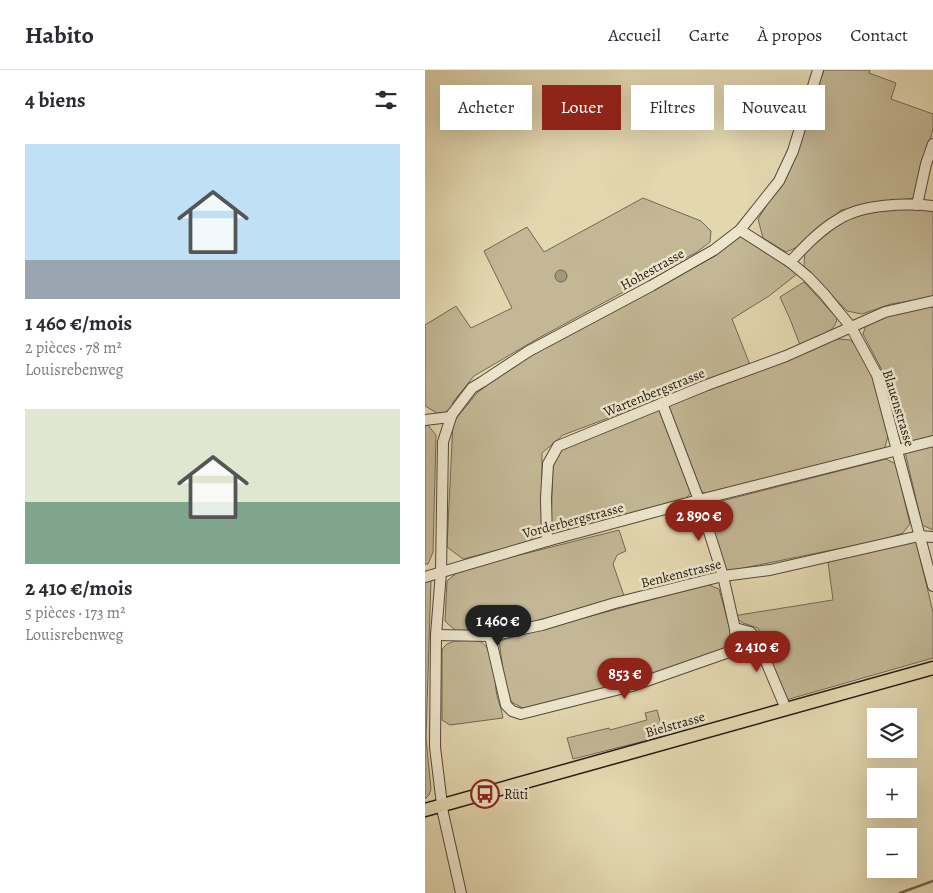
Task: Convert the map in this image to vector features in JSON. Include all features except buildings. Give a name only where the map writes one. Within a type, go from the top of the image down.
[{"type":"main road","name":"Bielstrasse","points":[[425,810],[933,668]]},
{"type":"street","name":"Hohestrasse","points":[[461,893],[442,806],[435,747],[436,635],[441,572],[443,442],[452,414],[472,388],[518,358],[714,250],[740,230],[779,182],[793,151],[818,70]]},
{"type":"street","points":[[917,204],[926,164],[933,144]]},
{"type":"street","points":[[790,262],[819,234],[840,218],[865,209],[917,204],[933,206]]},
{"type":"street","name":"Blauenstrasse","points":[[740,230],[790,262],[809,277],[851,326],[877,375],[933,586]]},
{"type":"street","name":"Wartenbergstrasse","points":[[547,541],[546,498],[548,464],[558,446],[662,403],[786,356],[885,312],[933,301]]},
{"type":"street","points":[[490,636],[506,705],[512,711],[521,714],[632,686],[729,652],[736,642],[735,628],[723,576],[699,500],[662,403]]},
{"type":"street","points":[[425,420],[450,417],[452,414]]},
{"type":"street","name":"Vorderbergstrasse","points":[[425,577],[547,541],[699,500],[933,441]]},
{"type":"street","name":"Benkenstrasse","points":[[436,635],[490,636],[542,625],[615,603],[723,576],[770,570],[919,536],[933,537]]},
{"type":"street","points":[[735,628],[750,632],[756,638],[786,709]]},
{"type":"shaded area","points":[[824,70],[870,70],[869,73],[896,83],[891,99],[933,114],[933,129],[914,198],[841,210],[800,246],[786,252],[763,238],[758,219],[786,175],[802,130],[825,130],[825,85],[819,85]]},
{"type":"shaded area","points":[[643,198],[701,221],[711,231],[710,242],[697,252],[537,339],[474,376],[453,402],[448,412],[437,413],[425,406],[425,325],[456,306],[471,328],[512,308],[484,251],[527,227],[544,252]]},
{"type":"shaded area","points":[[908,208],[933,210],[933,297],[891,304],[862,314],[847,311],[804,266],[805,250],[832,227],[850,218],[879,211]]},
{"type":"shaded area","points":[[742,235],[797,274],[769,296],[732,319],[750,365],[563,435],[542,453],[542,528],[533,541],[463,559],[447,547],[453,422],[478,392],[517,363],[715,256]]},
{"type":"shaded area","points":[[559,270],[563,270],[567,276],[563,282],[559,282],[555,278],[555,274]]},
{"type":"shaded area","points":[[804,282],[837,318],[836,324],[828,332],[800,345],[780,297]]},
{"type":"shaded area","points":[[933,307],[933,436],[911,442],[902,437],[885,376],[863,334],[867,322],[887,314]]},
{"type":"shaded area","points":[[837,339],[851,340],[861,353],[868,358],[888,436],[884,450],[708,494],[698,490],[668,406]]},
{"type":"shaded area","points":[[660,408],[692,489],[691,493],[686,498],[561,532],[551,527],[553,464],[558,451]]},
{"type":"shaded area","points":[[425,424],[436,435],[433,552],[428,564],[425,564]]},
{"type":"shaded area","points":[[933,445],[933,530],[922,525],[905,452]]},
{"type":"shaded area","points":[[886,459],[896,464],[910,524],[903,533],[881,540],[724,572],[706,505]]},
{"type":"shaded area","points":[[619,530],[626,551],[617,555],[613,564],[624,596],[542,619],[500,628],[457,632],[445,621],[447,581],[460,570]]},
{"type":"shaded area","points":[[916,541],[933,612],[933,658],[786,700],[758,628],[743,623],[735,617],[833,600],[828,562]]},
{"type":"shaded area","points":[[431,580],[426,738],[431,789],[425,799],[425,581]]},
{"type":"shaded area","points":[[709,585],[719,589],[731,633],[729,642],[721,652],[639,680],[527,710],[513,703],[507,696],[499,641]]},
{"type":"shaded area","points":[[455,641],[479,641],[488,650],[493,665],[497,696],[503,718],[450,725],[442,720],[442,649],[447,644]]},
{"type":"shaded area","points":[[657,710],[664,736],[573,759],[567,738],[609,728],[610,730],[647,720],[645,713]]},
{"type":"waterway","points":[[900,893],[933,881]]},
{"type":"place","name":"Rüti","points":[[485,794]]}]
